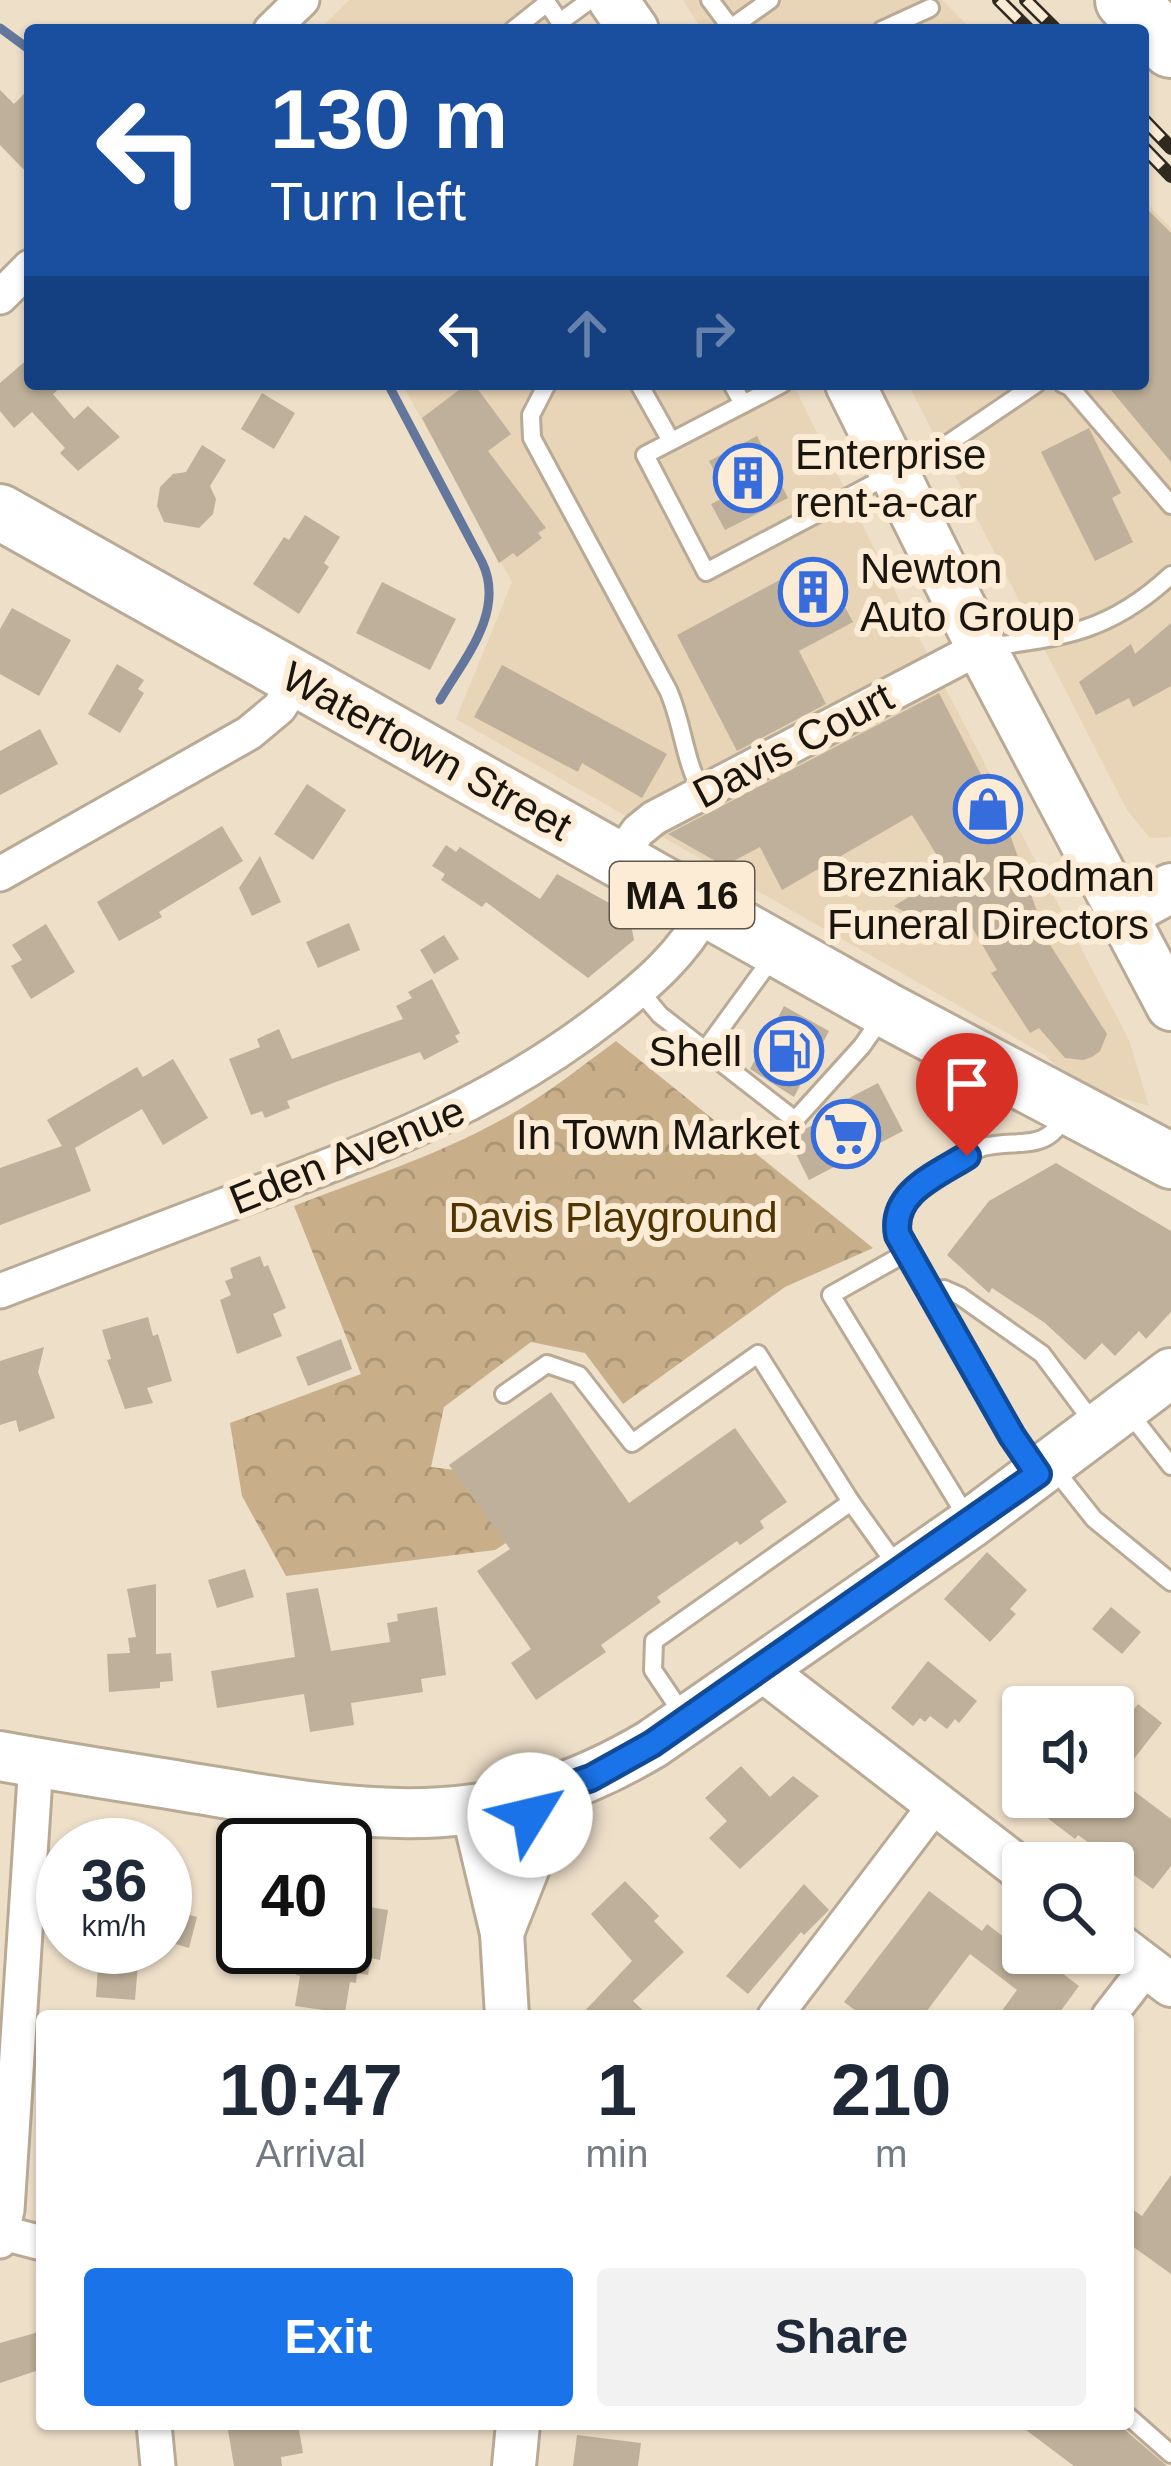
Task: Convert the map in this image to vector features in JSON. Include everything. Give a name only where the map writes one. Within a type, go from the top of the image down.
[{"type":"highway","points":[[1126,0],[1171,47]]},
{"type":"main road","points":[[853,390],[1171,1006]]},
{"type":"main road","name":"Watertown Street","points":[[0,512],[886,1010],[1171,1161]]},
{"type":"main road","points":[[1123,914],[1171,888]]},
{"type":"main road","points":[[18,1759],[337,1810],[473,1811],[527,1800],[611,1768],[687,1720],[1045,1470],[1171,1373]]},
{"type":"street","points":[[277,24],[302,0]]},
{"type":"street","points":[[0,297],[24,273]]},
{"type":"street","name":"Davis Court","points":[[618,859],[643,826],[982,647]]},
{"type":"street","points":[[0,874],[249,733],[279,708],[299,678]]},
{"type":"street","name":"Eden Avenue","points":[[0,1291],[410,1135],[535,1069],[674,958],[707,909]]},
{"type":"street","points":[[760,1668],[1002,1855]]},
{"type":"street","points":[[18,1759],[8,2210],[1,2237],[36,2242]]},
{"type":"street","points":[[502,1934],[532,1857],[527,1800]]},
{"type":"street","points":[[781,2010],[936,1804]]},
{"type":"street","points":[[473,1811],[502,1934],[507,2010]]},
{"type":"street","points":[[1116,2010],[1159,1976],[1134,1957]]},
{"type":"street","points":[[155,2430],[158,2466]]},
{"type":"street","points":[[514,2466],[517,2430]]},
{"type":"lane","points":[[520,24],[546,2],[560,22],[590,0]]},
{"type":"lane","points":[[737,24],[770,0]]},
{"type":"lane","points":[[895,24],[930,8]]},
{"type":"lane","points":[[545,390],[531,416],[532,438],[668,690],[702,792]]},
{"type":"lane","points":[[642,390],[671,441]]},
{"type":"lane","points":[[735,390],[743,404]]},
{"type":"lane","points":[[770,390],[645,455],[706,572],[943,447],[1027,390]]},
{"type":"lane","points":[[1068,390],[1171,506]]},
{"type":"lane","points":[[982,647],[1069,637],[1143,602],[1171,575]]},
{"type":"lane","points":[[705,1050],[778,949]]},
{"type":"lane","points":[[639,990],[660,1015],[795,1120],[862,1046],[886,1010]]},
{"type":"lane","points":[[1067,1108],[1062,1122],[1045,1139],[975,1150],[913,1191],[896,1218],[898,1235],[928,1292],[1045,1470],[1094,1519],[1171,1582]]},
{"type":"lane","points":[[906,1253],[832,1295],[971,1523]]},
{"type":"lane","points":[[928,1292],[944,1288],[960,1296],[1042,1354],[1171,1466]]},
{"type":"lane","points":[[504,1394],[547,1364],[579,1375],[632,1443],[758,1354],[851,1502],[901,1571]]},
{"type":"lane","points":[[687,1720],[653,1670],[655,1640],[851,1502]]},
{"type":"lane","points":[[1134,2421],[1171,2454]]},
{"type":"shaded area","points":[[349,0],[554,0],[570,24],[325,24]]},
{"type":"shaded area","points":[[683,0],[942,0],[966,24],[698,24]]},
{"type":"shaded area","points":[[1149,206],[1171,228],[1171,837],[1150,838],[1127,810],[911,390],[1149,390]]},
{"type":"shaded area","points":[[405,390],[796,390],[905,611],[1129,1040],[1149,1106],[1075,1085],[1045,1055],[456,719],[512,582]]},
{"type":"green space","name":"Davis Playground","points":[[616,1041],[873,1248],[785,1287],[623,1404],[585,1353],[531,1342],[444,1407],[431,1467],[455,1470],[506,1543],[495,1550],[286,1576],[242,1496],[230,1423],[361,1374],[294,1206],[476,1133],[560,1083]]},
{"type":"building","points":[[0,90],[14,104],[24,94],[24,170],[0,145]]},
{"type":"building","points":[[1149,211],[1171,233],[1171,462],[1111,390],[1149,390]]},
{"type":"building","points":[[24,362],[24,390],[57,390],[53,394],[74,419],[88,406],[120,437],[78,471],[60,453],[65,448],[32,412],[14,428],[0,411],[0,383]]},
{"type":"building","points":[[459,390],[478,390],[511,434],[488,451],[546,528],[538,533],[542,538],[517,557],[513,553],[499,563],[422,418]]},
{"type":"building","points":[[262,393],[295,413],[274,449],[241,429]]},
{"type":"building","points":[[1089,428],[1121,493],[1112,498],[1133,542],[1095,561],[1041,452]]},
{"type":"building","name":"Enterprise rent-a-car","points":[[757,436],[788,498],[725,530],[711,504],[727,496],[709,461]]},
{"type":"building","points":[[202,445],[226,460],[210,486],[216,499],[213,514],[199,528],[164,522],[157,506],[160,487],[173,474],[186,472]]},
{"type":"building","points":[[305,515],[340,537],[324,563],[329,567],[299,614],[253,584]]},
{"type":"building","points":[[819,559],[853,622],[799,651],[826,704],[737,751],[677,635]]},
{"type":"building","points":[[382,582],[456,619],[430,670],[356,633]]},
{"type":"building","points":[[12,608],[71,640],[39,696],[0,674],[0,629]]},
{"type":"building","points":[[1171,623],[1171,686],[1133,707],[1129,698],[1096,715],[1079,682],[1131,644],[1135,654]]},
{"type":"building","points":[[117,664],[144,680],[138,689],[144,693],[120,733],[88,714]]},
{"type":"building","points":[[502,665],[667,754],[642,798],[582,763],[578,772],[474,717]]},
{"type":"building","points":[[939,693],[1006,823],[1047,940],[1107,1034],[1092,1057],[1065,1058],[1039,1028],[1030,1033],[991,973],[997,970],[969,922],[945,935],[894,906],[948,873],[912,815],[782,890],[760,847],[724,866],[668,834]]},
{"type":"building","points":[[40,729],[58,764],[0,795],[0,751]]},
{"type":"building","points":[[307,784],[346,810],[313,860],[274,834]]},
{"type":"building","points":[[222,826],[243,861],[119,941],[97,902]]},
{"type":"building","points":[[446,845],[456,852],[460,847],[540,899],[557,874],[629,914],[634,940],[588,978],[486,902],[482,907],[441,880],[445,874],[432,866]]},
{"type":"building","points":[[260,856],[281,902],[252,916],[239,888]]},
{"type":"building","points":[[349,923],[360,950],[318,968],[306,942]]},
{"type":"building","points":[[46,924],[75,972],[31,999],[11,966],[22,960],[12,945]]},
{"type":"building","points":[[444,935],[459,959],[434,974],[420,950]]},
{"type":"building","points":[[432,979],[460,1033],[455,1036],[459,1042],[424,1060],[420,1052],[287,1101],[290,1108],[265,1118],[262,1111],[251,1115],[229,1059],[260,1047],[257,1039],[279,1029],[292,1059],[403,1019],[396,1006],[412,998],[408,992]]},
{"type":"building","name":"Shell","points":[[784,1006],[829,1031],[794,1097],[750,1069]]},
{"type":"building","points":[[173,1059],[208,1118],[163,1145],[142,1109],[75,1148],[91,1191],[0,1225],[0,1168],[62,1146],[47,1120],[137,1067],[143,1077]]},
{"type":"building","name":"In Town Market","points":[[878,1083],[903,1131],[809,1180],[788,1138],[830,1116],[822,1112]]},
{"type":"building","points":[[1056,1163],[1171,1231],[1171,1312],[1146,1339],[1139,1331],[1115,1356],[1102,1343],[1085,1360],[1045,1323],[992,1288],[989,1293],[947,1255],[989,1201]]},
{"type":"building","points":[[260,1256],[286,1308],[273,1314],[282,1336],[237,1354],[220,1300],[231,1295],[225,1281],[233,1278],[230,1268]]},
{"type":"building","points":[[148,1317],[172,1381],[147,1388],[153,1403],[125,1409],[102,1330]]},
{"type":"building","points":[[341,1339],[352,1369],[308,1386],[296,1357]]},
{"type":"building","points":[[44,1347],[38,1372],[55,1418],[19,1432],[16,1420],[0,1425],[0,1361]]},
{"type":"building","points":[[551,1392],[629,1503],[735,1428],[787,1502],[760,1521],[764,1528],[740,1545],[737,1541],[657,1597],[661,1602],[601,1645],[606,1652],[536,1700],[511,1663],[531,1649],[477,1571],[510,1549],[449,1465]]},
{"type":"building","points":[[987,1552],[1027,1590],[1010,1609],[1016,1614],[990,1642],[944,1599]]},
{"type":"building","points":[[245,1569],[254,1597],[217,1608],[208,1580]]},
{"type":"building","points":[[156,1584],[156,1654],[171,1653],[173,1681],[160,1682],[160,1688],[109,1692],[107,1654],[130,1653],[128,1638],[136,1637],[127,1589]]},
{"type":"building","points":[[318,1588],[331,1651],[390,1642],[387,1623],[398,1621],[397,1614],[437,1607],[446,1675],[421,1679],[423,1692],[351,1703],[354,1725],[310,1732],[304,1694],[217,1708],[211,1671],[295,1657],[286,1593]]},
{"type":"building","points":[[1111,1607],[1141,1632],[1122,1654],[1092,1629]]},
{"type":"building","points":[[928,1661],[977,1701],[959,1723],[955,1719],[947,1729],[930,1716],[913,1726],[891,1708]]},
{"type":"building","points":[[1138,1704],[1162,1723],[1134,1759],[1134,1709]]},
{"type":"building","points":[[741,1766],[770,1797],[793,1776],[819,1796],[740,1869],[709,1838],[727,1821],[705,1798]]},
{"type":"building","points":[[1134,1791],[1171,1819],[1171,1866],[1153,1889],[1134,1875],[1134,1842],[1088,1842],[1078,1835],[1075,1839],[1048,1818],[1134,1818]]},
{"type":"building","points":[[625,1881],[659,1916],[654,1921],[684,1952],[633,2001],[643,2010],[586,2010],[632,1961],[591,1914]]},
{"type":"building","points":[[804,1884],[829,1910],[804,1935],[801,1932],[748,1994],[726,1976]]},
{"type":"building","points":[[929,1891],[982,1931],[987,1924],[1002,1936],[1002,1974],[1063,1974],[1079,1986],[1061,2010],[1002,2010],[1017,1990],[970,1954],[928,2010],[855,2010],[844,2002]]},
{"type":"building","points":[[372,1907],[388,1910],[380,1960],[372,1958]]},
{"type":"building","points":[[97,1974],[137,1974],[135,2000],[96,1997]]},
{"type":"building","points":[[357,1974],[356,1983],[350,1982],[345,2010],[295,2006],[300,1976],[296,1975]]},
{"type":"building","points":[[1171,2175],[1171,2274],[1134,2247],[1134,2210],[1142,2216]]},
{"type":"building","points":[[36,2333],[36,2371],[0,2383],[0,2343]]},
{"type":"building","points":[[228,2430],[299,2430],[303,2453],[281,2457],[282,2466],[234,2466]]},
{"type":"building","points":[[1026,2430],[1125,2430],[1167,2466],[1074,2466]]},
{"type":"building","points":[[577,2435],[641,2443],[638,2466],[573,2466]]},
{"type":"waterway","points":[[0,28],[24,46]]},
{"type":"waterway","points":[[391,390],[488,580],[489,598],[479,634],[440,700]]},
{"type":"railway","points":[[999,0],[1023,24]]},
{"type":"railway","points":[[1026,0],[1050,24]]},
{"type":"railway","points":[[1149,125],[1171,148]]},
{"type":"railway","points":[[1149,153],[1171,176]]},
{"type":"place","name":"Enterprise rent-a-car","points":[[748,478]]},
{"type":"place","name":"Newton Auto Group","points":[[813,592]]},
{"type":"place","name":"Brezniak Rodman Funeral Directors","points":[[988,809]]},
{"type":"place","name":"Shell","points":[[789,1051]]},
{"type":"place","name":"In Town Market","points":[[846,1134]]},
{"type":"route","points":[[530,1815],[527,1800],[591,1778],[652,1744],[1038,1474],[898,1235],[896,1218],[907,1197],[967,1156]]}]
